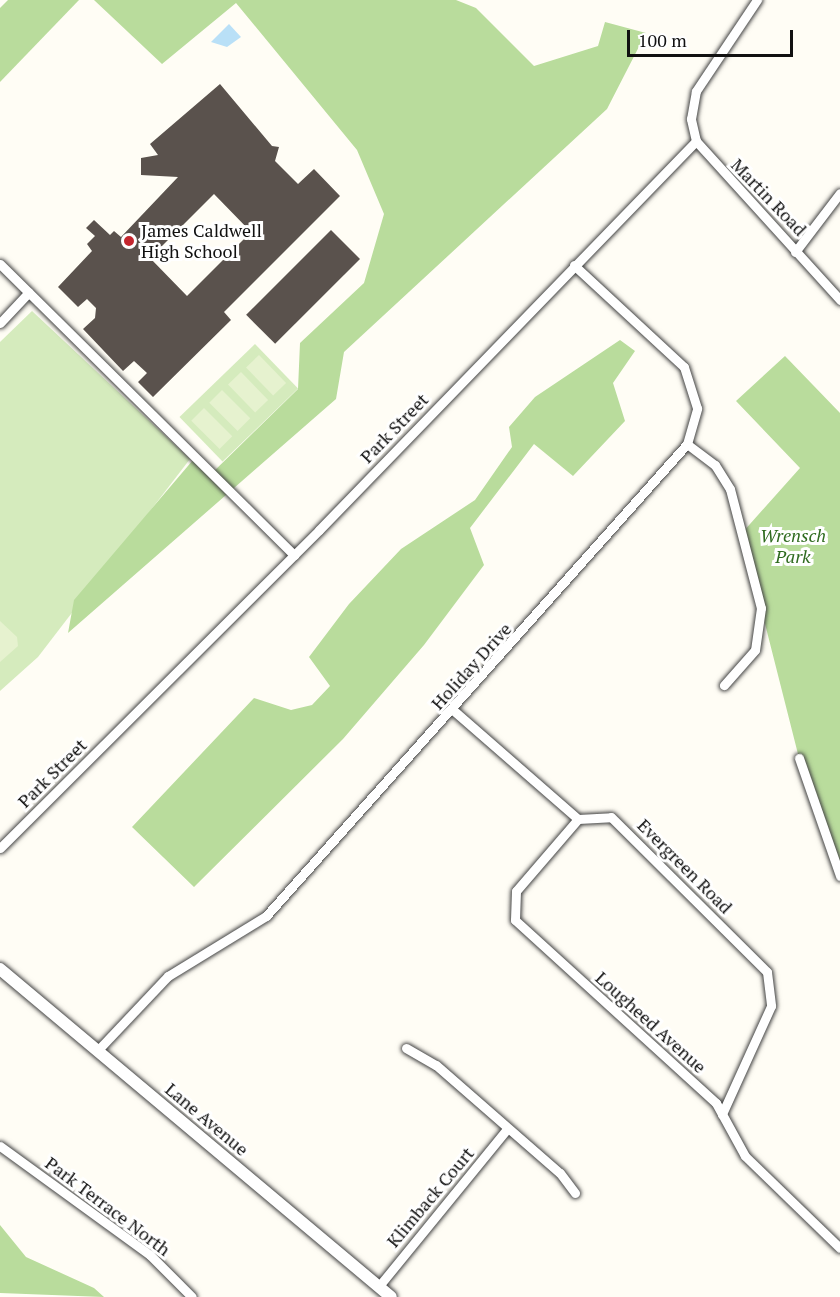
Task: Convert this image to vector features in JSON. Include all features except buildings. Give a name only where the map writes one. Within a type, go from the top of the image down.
[{"type":"street","points":[[696,141],[691,119],[696,91],[757,0]]},
{"type":"street","name":"Martin Road","points":[[696,141],[795,252],[840,194]]},
{"type":"street","name":"Park Street","points":[[0,848],[294,555],[696,141]]},
{"type":"street","points":[[795,252],[840,300]]},
{"type":"street","points":[[0,264],[294,555]]},
{"type":"street","name":"Holiday Drive","points":[[97,1051],[168,976],[266,916],[453,710],[687,444],[697,408],[684,367],[574,265]]},
{"type":"street","points":[[0,323],[29,292]]},
{"type":"street","points":[[687,444],[714,465],[730,489],[761,608],[755,650],[724,685]]},
{"type":"street","points":[[453,710],[578,819]]},
{"type":"street","points":[[800,758],[840,876]]},
{"type":"street","name":"Evergreen Road","points":[[578,819],[611,817],[767,972],[771,1006],[722,1114]]},
{"type":"street","name":"Lougheed Avenue","points":[[578,819],[516,891],[515,920],[703,1090],[722,1114],[745,1156],[840,1248]]},
{"type":"street","name":"Lane Avenue","points":[[0,969],[391,1297]]},
{"type":"street","points":[[406,1048],[436,1065],[560,1173],[575,1193]]},
{"type":"street","name":"Klimback Court","points":[[378,1286],[507,1129]]},
{"type":"street","name":"Park Terrace North","points":[[0,1146],[150,1255],[192,1297]]},
{"type":"green space","points":[[8,0],[79,0],[0,82],[0,8]]},
{"type":"green space","points":[[94,0],[456,0],[476,8],[534,66],[598,46],[605,22],[646,33],[607,109],[344,352],[336,399],[68,633],[74,600],[193,460],[209,476],[298,389],[300,343],[364,283],[384,214],[357,150],[236,3],[162,64]]},
{"type":"green space","points":[[32,311],[190,459],[38,657],[0,691],[0,342]]},
{"type":"green space","points":[[620,340],[635,351],[613,383],[625,421],[573,476],[534,444],[470,528],[484,565],[424,645],[343,739],[194,887],[132,827],[254,698],[291,710],[312,705],[330,686],[309,657],[349,604],[401,549],[475,500],[512,447],[509,427],[535,397]]},
{"type":"green space","points":[[255,344],[298,389],[223,462],[179,417]]},
{"type":"green space","points":[[259,355],[286,383],[273,396],[246,368]]},
{"type":"green space","name":"Wrensch Park","points":[[785,356],[840,413],[840,876],[799,758],[742,533],[800,468],[736,401]]},
{"type":"green space","points":[[241,372],[268,400],[255,413],[228,385]]},
{"type":"green space","points":[[222,390],[250,418],[238,431],[209,403]]},
{"type":"green space","points":[[204,408],[232,436],[220,449],[191,421]]},
{"type":"green space","points":[[0,621],[17,637],[18,646],[0,662]]},
{"type":"green space","points":[[0,1225],[26,1257],[94,1288],[104,1297],[0,1293]]},
{"type":"water","points":[[229,24],[241,37],[227,47],[211,42]]},
{"type":"place","name":"James Caldwell High School","points":[[129,241]]}]
